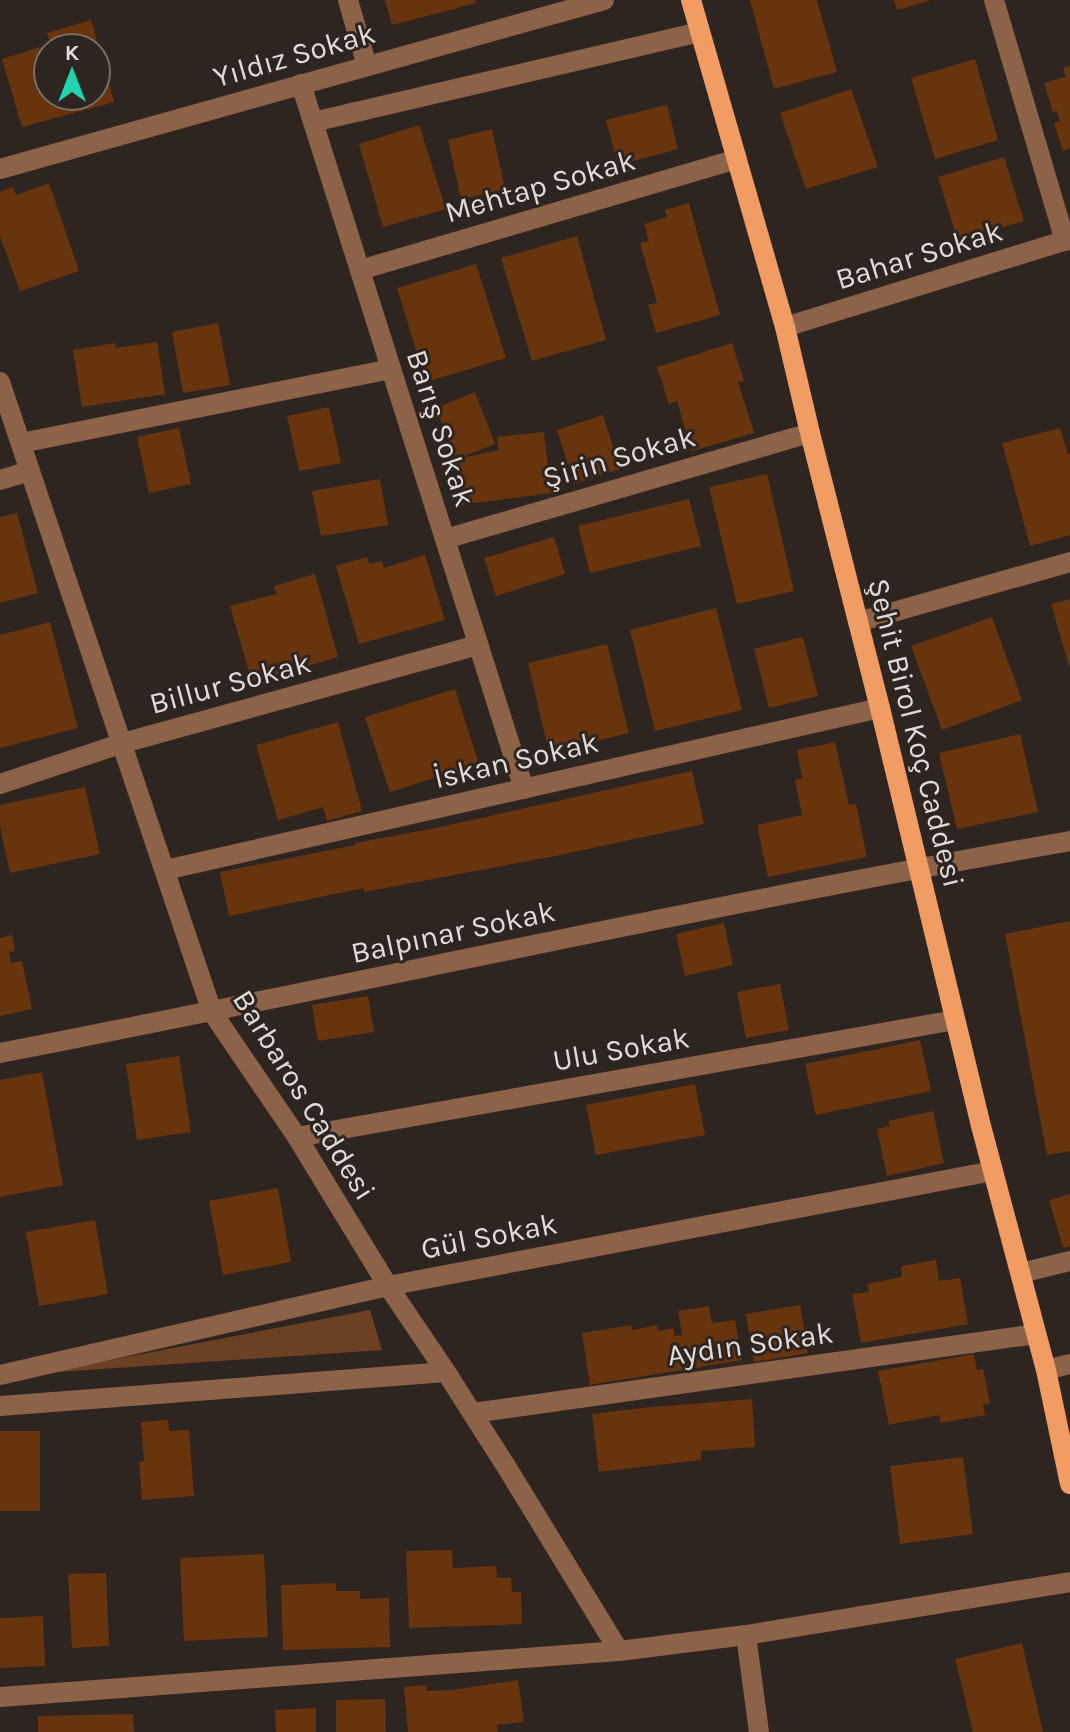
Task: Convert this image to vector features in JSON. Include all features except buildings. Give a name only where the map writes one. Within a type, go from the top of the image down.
[{"type":"main road","name":"Şehit Birol Koç Caddesi","points":[[691,0],[785,327],[955,1020],[1046,1370],[1070,1484]]},
{"type":"street","points":[[348,0],[367,66]]},
{"type":"street","name":"Yıldız Sokak","points":[[0,169],[604,0]]},
{"type":"street","points":[[994,0],[1068,240]]},
{"type":"street","points":[[313,122],[700,32]]},
{"type":"street","name":"Barış Sokak","points":[[301,84],[524,789]]},
{"type":"street","name":"Mehtap Sokak","points":[[360,270],[737,159]]},
{"type":"street","name":"Bahar Sokak","points":[[785,327],[1068,240]]},
{"type":"street","points":[[21,443],[391,369]]},
{"type":"street","name":"Barbaros Caddesi","points":[[0,382],[212,1012],[297,1137],[388,1286],[473,1413],[619,1651]]},
{"type":"street","name":"Şirin Sokak","points":[[445,539],[810,433]]},
{"type":"street","points":[[0,480],[30,471]]},
{"type":"street","points":[[858,622],[1070,562]]},
{"type":"street","name":"Billur Sokak","points":[[0,784],[123,743],[478,645]]},
{"type":"street","name":"İskan Sokak","points":[[165,870],[880,708]]},
{"type":"street","name":"Balpınar Sokak","points":[[0,1053],[918,868],[1070,841]]},
{"type":"street","name":"Ulu Sokak","points":[[297,1137],[955,1020]]},
{"type":"street","name":"Gül Sokak","points":[[0,1375],[388,1286],[993,1171]]},
{"type":"street","points":[[1021,1273],[1070,1261]]},
{"type":"street","name":"Aydın Sokak","points":[[473,1413],[1036,1334]]},
{"type":"street","points":[[1046,1370],[1070,1364]]},
{"type":"street","points":[[0,1406],[446,1372]]},
{"type":"street","points":[[0,1697],[619,1651],[746,1635],[1070,1582]]},
{"type":"street","points":[[746,1635],[759,1732]]},
{"type":"shaded area","points":[[370,1310],[382,1350],[43,1373]]}]
